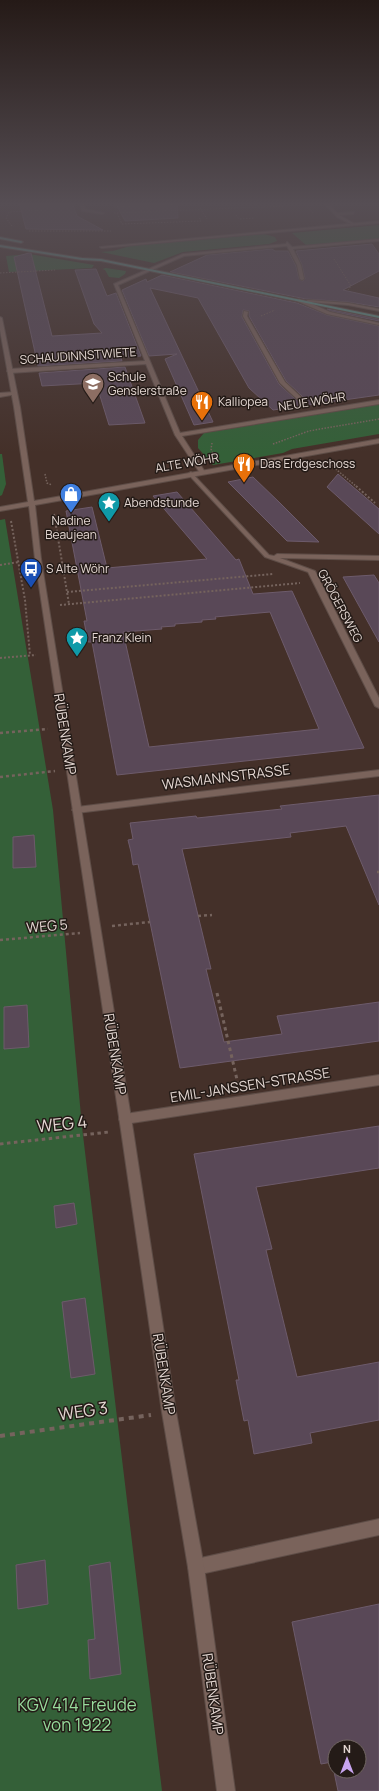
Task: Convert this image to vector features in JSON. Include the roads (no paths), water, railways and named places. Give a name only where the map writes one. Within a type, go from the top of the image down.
[{"type":"main road","points":[[227,286],[379,317]]},
{"type":"street","points":[[117,286],[178,435],[202,472]]},
{"type":"street","points":[[299,300],[348,304],[379,310]]},
{"type":"street","points":[[299,300],[329,313],[379,324]]},
{"type":"street","points":[[246,312],[245,316],[283,383],[299,398]]},
{"type":"street","name":"RÜBENKAMP","points":[[0,318],[14,394],[31,503],[45,606],[169,1412],[196,1567],[226,1791]]},
{"type":"street","name":"SCHAUDINNSTWIETE","points":[[10,371],[147,362]]},
{"type":"street","points":[[0,395],[14,394]]},
{"type":"street","name":"NEUE WÖHR","points":[[178,435],[379,402]]},
{"type":"street","points":[[307,405],[316,413]]},
{"type":"street","name":"ALTE WÖHR","points":[[0,509],[379,441]]},
{"type":"street","name":"GRÖGERSWEG","points":[[191,474],[267,556],[311,571],[379,706]]},
{"type":"street","points":[[267,556],[379,558]]},
{"type":"street","name":"WASMANNSTRASSE","points":[[77,810],[379,773]]},
{"type":"street","name":"EMIL-JANSSEN-STRASSE","points":[[126,1125],[242,1101],[379,1080]]},
{"type":"street","points":[[196,1567],[379,1527]]},
{"type":"tunnel","points":[[299,398],[307,405]]},
{"type":"place","name":"Schule Genslerstraße","points":[[93,404]]},
{"type":"place","name":"Kalliopea","points":[[202,422]]},
{"type":"place","name":"Das Erdgeschoss","points":[[244,484]]},
{"type":"place","name":"Nadine Beaujean","points":[[71,514]]},
{"type":"place","name":"Abendstunde","points":[[109,522]]},
{"type":"place","name":"S Alte Wöhr","points":[[31,588]]},
{"type":"place","name":"Franz Klein","points":[[77,658]]},
{"type":"park label","name":"KGV 414 Freude von 1922","points":[[77,1715]]}]
